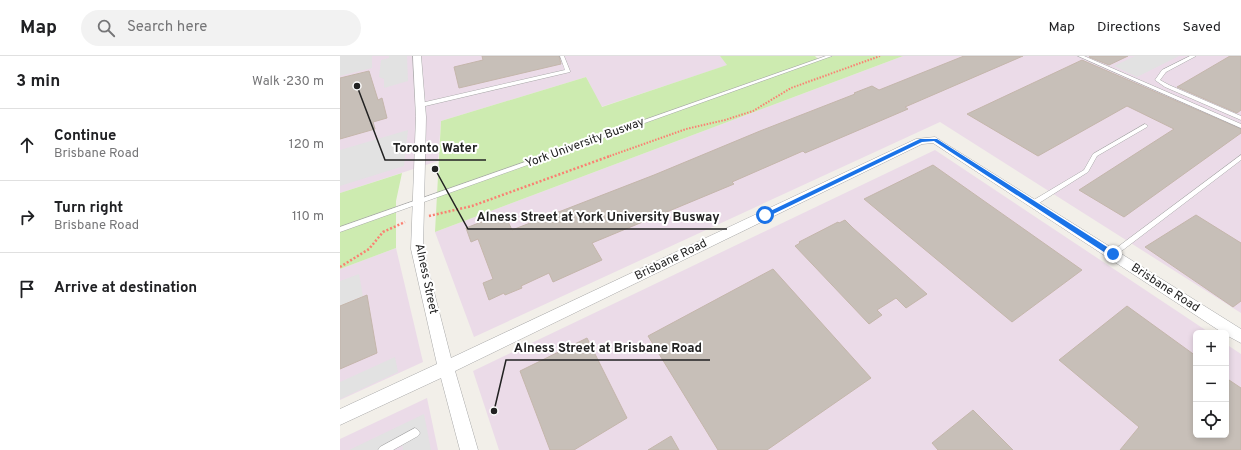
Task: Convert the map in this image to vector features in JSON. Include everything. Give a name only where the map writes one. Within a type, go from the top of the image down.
[{"type":"street","name":"Alness Street","points":[[417,56],[421,106],[417,249],[446,368],[469,450]]},
{"type":"street","name":"Brisbane Road","points":[[340,417],[446,368],[920,141],[935,140],[1241,336]]},
{"type":"lane","points":[[421,106],[568,72],[562,56]]},
{"type":"lane","name":"York University Busway","points":[[340,230],[830,56]]},
{"type":"lane","points":[[1080,56],[1241,126]]},
{"type":"lane","points":[[1194,56],[1164,71],[1157,80],[1167,86],[1241,118]]},
{"type":"lane","points":[[1034,203],[1086,171],[1095,155],[1146,126]]},
{"type":"lane","points":[[1113,254],[1241,157]]},
{"type":"lane","points":[[383,450],[415,433]]},
{"type":"path","points":[[432,215],[472,206],[686,129],[725,120],[753,111],[792,88],[880,56]]},
{"type":"path","points":[[340,267],[369,249],[383,232],[399,224]]},
{"type":"shaded area","points":[[340,56],[720,56],[728,65],[601,107],[586,77],[441,121],[438,161],[340,193]]},
{"type":"shaded area","points":[[340,56],[372,56],[372,68],[340,76]]},
{"type":"shaded area","points":[[389,56],[407,56],[408,81],[384,88],[384,79],[379,77],[381,60],[389,58]]},
{"type":"shaded area","points":[[903,56],[1241,56],[1241,313],[940,122],[474,337],[435,232]]},
{"type":"shaded area","points":[[1135,56],[1179,56],[1137,77],[1114,66]]},
{"type":"shaded area","points":[[408,130],[404,166],[340,186],[340,150]]},
{"type":"shaded area","points":[[935,150],[1205,330],[1193,330],[1193,438],[1229,438],[1229,346],[1241,354],[1241,450],[499,450],[473,371]]},
{"type":"shaded area","points":[[396,248],[423,362],[340,400],[340,269]]},
{"type":"shaded area","points":[[359,274],[363,296],[340,306],[340,281]]},
{"type":"shaded area","points":[[395,357],[398,372],[340,399],[340,382]]},
{"type":"shaded area","points":[[427,398],[438,450],[340,450],[340,439]]},
{"type":"shaded area","points":[[424,414],[431,450],[403,450],[402,444],[388,450],[349,450]]},
{"type":"green space","points":[[720,56],[815,56],[818,59],[828,56],[903,56],[435,232],[441,121],[586,77],[602,107],[727,65]]},
{"type":"green space","points":[[402,173],[396,201],[396,248],[340,269],[340,193]]},
{"type":"building","points":[[482,56],[559,56],[561,64],[459,88],[454,67],[483,60]]},
{"type":"building","points":[[964,56],[1023,56],[905,107],[908,109],[805,153],[803,151],[732,182],[734,184],[592,243],[602,260],[553,282],[549,273],[521,286],[522,288],[505,295],[504,293],[489,300],[483,283],[493,279],[478,239],[471,242],[466,228],[504,213],[512,230],[654,175],[872,86],[879,90]]},
{"type":"building","points":[[1128,56],[1109,65],[1089,57]]},
{"type":"building","points":[[1230,56],[1241,56],[1241,110],[1237,113],[1177,87]]},
{"type":"building","points":[[1082,60],[1241,129],[1241,133],[1124,217],[1079,190],[1174,129],[1127,106],[1038,156],[967,114]]},
{"type":"building","points":[[369,71],[378,100],[382,98],[387,118],[373,122],[375,129],[340,139],[340,78]]},
{"type":"building","points":[[933,165],[1082,270],[1012,322],[864,199]]},
{"type":"building","points":[[1196,215],[1241,243],[1241,301],[1233,307],[1145,247]]},
{"type":"building","points":[[845,220],[927,294],[906,308],[896,298],[877,310],[882,315],[869,324],[795,246],[800,243],[799,242],[838,222],[839,223]]},
{"type":"building","points":[[773,269],[871,378],[767,450],[718,450],[648,336]]},
{"type":"building","points":[[367,295],[377,353],[340,369],[340,306]]},
{"type":"building","points":[[1127,306],[1193,354],[1193,438],[1229,438],[1229,380],[1241,388],[1241,450],[1120,450],[1139,427],[1059,360]]},
{"type":"building","points":[[587,338],[627,418],[574,450],[550,450],[520,371]]},
{"type":"building","points":[[973,410],[1013,450],[938,450],[932,443]]},
{"type":"building","points":[[671,436],[679,450],[648,450]]},
{"type":"place","name":"Toronto Water","points":[[357,86]]},
{"type":"place","name":"Alness Street at York University Busway","points":[[435,169]]},
{"type":"place","name":"Alness Street at Brisbane Road","points":[[494,411]]},
{"type":"route","points":[[765,215],[920,141],[935,140],[1113,254]]}]
